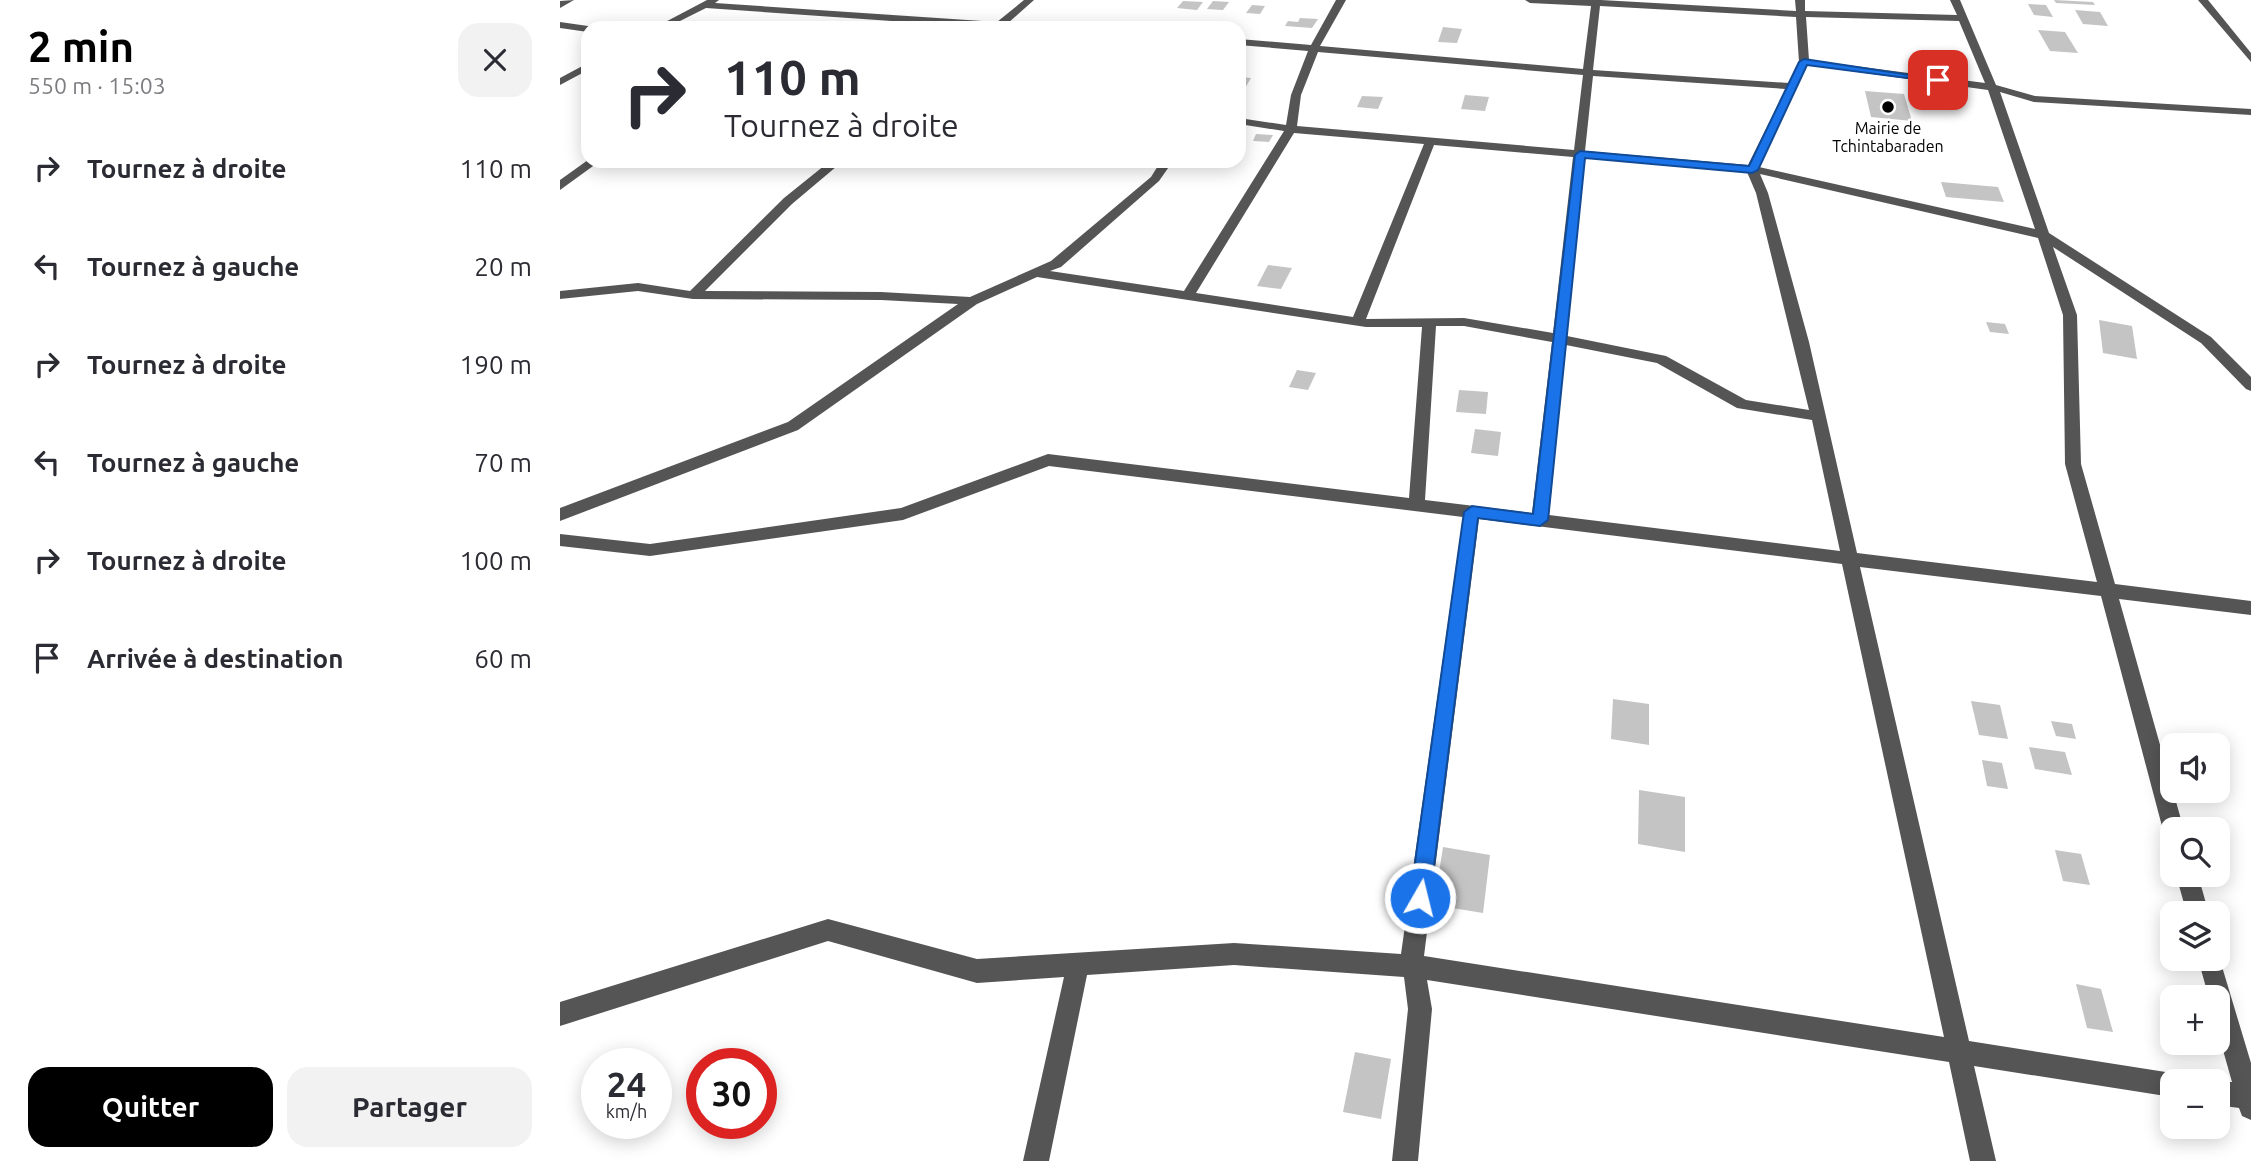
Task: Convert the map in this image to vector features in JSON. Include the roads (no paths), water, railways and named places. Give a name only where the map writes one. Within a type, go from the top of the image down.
[{"type":"street","points":[[560,5],[569,0]]},
{"type":"street","points":[[1005,21],[1029,0]]},
{"type":"street","points":[[1189,294],[1291,130],[1291,106],[1314,47],[1341,0]]},
{"type":"street","points":[[1530,0],[1800,7],[1963,18]]},
{"type":"street","points":[[1955,0],[1992,87],[2070,315],[2073,464],[2170,817]]},
{"type":"street","points":[[2203,0],[2251,59]]},
{"type":"street","points":[[673,21],[710,2],[929,21]]},
{"type":"street","points":[[1540,520],[1596,2]]},
{"type":"street","points":[[1800,7],[1804,62],[1752,170],[1769,218],[1818,416],[1983,1161]]},
{"type":"street","points":[[560,25],[581,28]]},
{"type":"street","points":[[1246,42],[1589,73],[1793,86]]},
{"type":"street","points":[[1804,62],[1992,87],[2034,99],[2251,112]]},
{"type":"street","points":[[560,82],[581,70]]},
{"type":"street","points":[[1246,122],[1291,130],[1752,170],[2043,235],[2206,340],[2251,386]]},
{"type":"street","points":[[1358,321],[1430,142]]},
{"type":"street","points":[[560,186],[584,168]]},
{"type":"street","points":[[693,295],[788,201],[828,168]]},
{"type":"street","points":[[560,515],[793,426],[972,301],[1035,274],[1066,256],[1155,179],[1162,168]]},
{"type":"street","points":[[1035,274],[1189,294],[1358,321],[1464,322],[1560,339],[1661,359],[1742,404],[1818,416]]},
{"type":"street","points":[[560,295],[638,287],[693,295],[881,296],[972,301]]},
{"type":"street","points":[[1417,505],[1429,322]]},
{"type":"street","points":[[560,541],[650,550],[903,514],[1048,460],[2251,608]]},
{"type":"street","points":[[1405,1161],[1420,1009],[1412,953],[1472,512]]},
{"type":"street","points":[[560,1014],[828,930],[977,971],[1234,954],[1414,966],[2160,1082]]},
{"type":"street","points":[[1036,1161],[1078,965]]},
{"type":"street","points":[[2213,971],[2250,1100],[2230,1095]]},
{"type":"place","name":"Mairie de Tchintabaraden","points":[[1888,107]]}]
